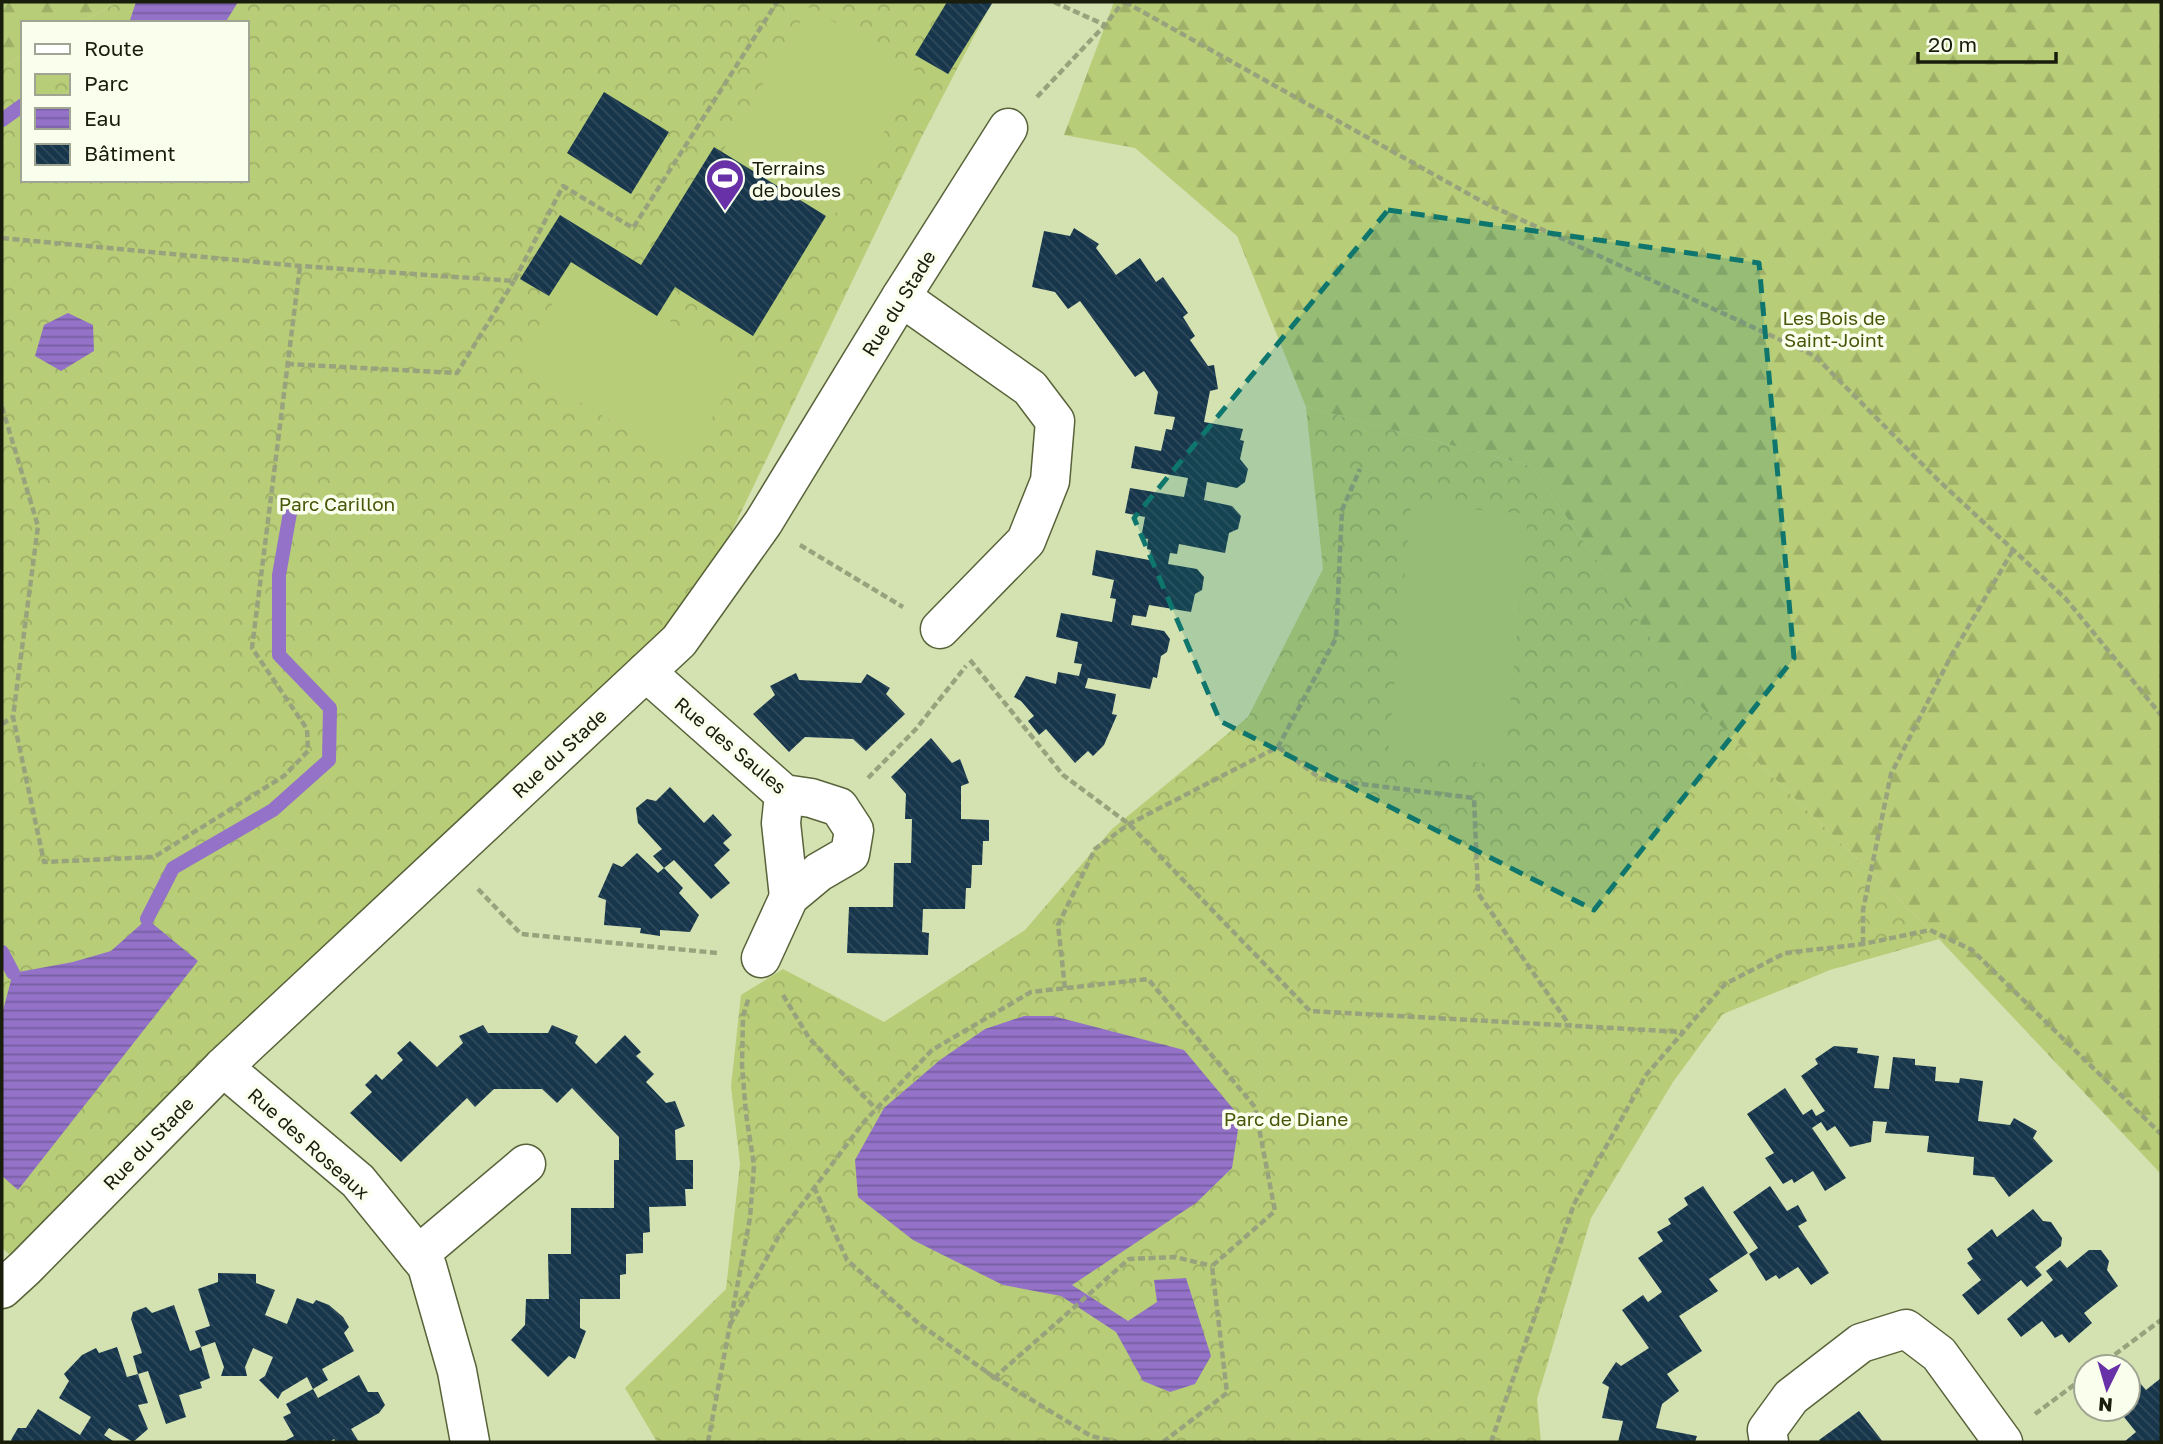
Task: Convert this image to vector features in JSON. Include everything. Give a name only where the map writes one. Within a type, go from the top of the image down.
[{"type":"street","name":"Rue du Stade","points":[[2,1289],[223,1067],[679,641],[763,523],[1008,128]]},
{"type":"street","points":[[901,297],[1030,388],[1055,421],[1050,481],[1026,541],[940,629]]},
{"type":"street","name":"Rue des Saules","points":[[646,673],[784,794],[811,798],[839,807]]},
{"type":"street","points":[[784,794],[781,823],[789,897]]},
{"type":"street","points":[[761,958],[789,897],[819,872],[850,854],[855,830],[839,807]]},
{"type":"street","name":"Rue des Roseaux","points":[[223,1067],[358,1181],[427,1266],[457,1371],[470,1442]]},
{"type":"street","points":[[418,1255],[526,1164]]},
{"type":"street","points":[[1769,1442],[1767,1430],[1790,1397],[1861,1343],[1906,1329],[1939,1354],[2002,1441]]},
{"type":"path","points":[[287,364],[457,373],[513,281],[563,186],[633,228],[776,2]]},
{"type":"path","points":[[1054,2],[1105,25]]},
{"type":"path","points":[[1008,128],[1124,2],[1483,202],[1815,356],[1937,478],[2066,599],[2161,715]]},
{"type":"path","points":[[2,238],[300,266],[513,281]]},
{"type":"path","points":[[2,407],[38,526],[13,717],[44,862],[154,858],[284,776],[308,751],[307,729],[252,648],[300,266]]},
{"type":"path","points":[[1065,988],[1058,925],[1095,849],[1129,824],[1278,747],[1336,638],[1342,510],[1360,469]]},
{"type":"path","points":[[763,523],[940,629],[970,660],[1063,775],[1129,824],[1310,1011],[1683,1032]]},
{"type":"path","points":[[1863,944],[1863,910],[1891,774],[1950,658],[2013,550]]},
{"type":"path","points":[[839,807],[916,729],[970,660]]},
{"type":"path","points":[[2,724],[13,717]]},
{"type":"path","points":[[1278,747],[1321,779],[1474,797],[1478,893],[1571,1026]]},
{"type":"path","points":[[448,857],[521,934],[761,958]]},
{"type":"path","points":[[1491,1442],[1574,1204],[1646,1074],[1725,984],[1786,953],[1863,944],[1930,930],[1972,950],[2161,1134]]},
{"type":"path","points":[[761,958],[809,1038],[876,1109]]},
{"type":"path","points":[[708,1442],[750,1218],[754,1165],[743,1077],[743,1016],[761,958]]},
{"type":"path","points":[[730,1325],[781,1232],[876,1109],[932,1050],[1031,992],[1148,979],[1255,1107],[1275,1211],[1212,1266]]},
{"type":"path","points":[[814,1187],[847,1260],[918,1323],[993,1377],[1091,1436],[1116,1442]]},
{"type":"path","points":[[993,1377],[1129,1259],[1175,1258],[1212,1266]]},
{"type":"path","points":[[1163,1442],[1227,1393],[1212,1266]]},
{"type":"path","points":[[2117,1353],[2161,1320]]},
{"type":"path","points":[[2002,1441],[2072,1387]]},
{"type":"highlighted area","points":[[1388,210],[1759,263],[1794,658],[1594,910],[1220,721],[1134,518]]},
{"type":"green space","points":[[2,2],[118,2],[85,21],[21,21],[21,56],[2,67]]},
{"type":"green space","name":"Parc Carillon","points":[[118,2],[992,2],[921,138],[679,641],[25,1268],[2,1248],[2,67],[21,56],[21,182],[248,182],[248,21],[85,21]]},
{"type":"green space","name":"Les Bois de Saint-Joint","points":[[1114,2],[2161,2],[2161,1174],[1939,939],[1694,700],[1531,466],[1306,407],[1237,236],[1135,148],[1064,135]]},
{"type":"green space","points":[[809,7],[919,73],[822,236],[711,171]]},
{"type":"green space","points":[[577,264],[744,366],[683,465],[516,363]]},
{"type":"green space","name":"Parc de Diane","points":[[1306,407],[1531,466],[1694,700],[1939,939],[1830,970],[1723,1014],[1673,1082],[1591,1218],[1537,1399],[1541,1442],[657,1442],[625,1388],[726,1289],[740,1164],[731,1086],[741,995],[783,969],[884,1022],[1025,930],[1112,829],[1248,717],[1323,569]]},
{"type":"green space","points":[[1411,504],[1528,514],[1505,765],[1388,754]]},
{"type":"water","points":[[136,2],[238,2],[226,21],[130,21]]},
{"type":"water","points":[[68,313],[93,325],[94,351],[61,371],[35,356],[44,325]]},
{"type":"water","points":[[147,919],[198,961],[18,1190],[2,1176],[2,1014],[13,973],[73,962],[111,951]]},
{"type":"water","points":[[1024,1016],[1053,1016],[1184,1050],[1240,1117],[1232,1168],[1196,1203],[1072,1285],[1128,1321],[1157,1302],[1154,1280],[1186,1278],[1211,1356],[1195,1384],[1170,1392],[1143,1381],[1116,1332],[1061,1296],[1003,1285],[913,1240],[858,1197],[855,1160],[884,1108],[940,1060],[985,1029]]},
{"type":"building","points":[[947,2],[993,2],[948,74],[915,55]]},
{"type":"building","points":[[604,92],[669,132],[631,194],[567,153]]},
{"type":"building","points":[[714,147],[826,216],[753,336],[675,287],[657,316],[571,262],[549,296],[520,279],[560,215],[641,265]]},
{"type":"building","points":[[1074,228],[1099,244],[1096,248],[1116,275],[1140,258],[1156,282],[1163,277],[1188,313],[1183,317],[1195,336],[1190,340],[1208,366],[1214,365],[1218,389],[1210,391],[1204,422],[1243,429],[1240,440],[1244,441],[1240,459],[1248,469],[1245,482],[1237,488],[1207,482],[1204,500],[1232,506],[1241,516],[1238,529],[1229,533],[1225,553],[1179,544],[1177,554],[1170,553],[1168,564],[1197,569],[1204,577],[1202,590],[1195,594],[1191,612],[1149,605],[1146,617],[1133,615],[1131,625],[1164,631],[1170,639],[1167,652],[1161,656],[1157,678],[1153,677],[1150,689],[1088,678],[1085,688],[1116,694],[1112,714],[1117,715],[1104,745],[1093,756],[1088,751],[1075,763],[1046,729],[1039,735],[1028,721],[1034,716],[1014,697],[1026,676],[1056,684],[1058,672],[1079,676],[1082,664],[1074,663],[1078,642],[1056,637],[1061,613],[1112,622],[1116,599],[1110,598],[1114,580],[1092,575],[1096,550],[1149,560],[1151,550],[1147,549],[1148,539],[1141,538],[1145,517],[1125,513],[1130,488],[1184,497],[1188,478],[1131,468],[1135,446],[1161,451],[1166,429],[1172,430],[1175,417],[1154,414],[1158,392],[1144,371],[1135,377],[1080,301],[1068,309],[1055,292],[1032,287],[1044,231],[1070,236]]},
{"type":"building","points":[[796,673],[799,680],[861,683],[867,674],[890,688],[886,694],[905,714],[866,751],[853,739],[805,737],[789,752],[753,714],[775,695],[770,686]]},
{"type":"building","points":[[931,738],[952,763],[960,759],[969,783],[961,786],[961,819],[989,820],[989,841],[983,841],[982,865],[972,865],[971,888],[966,888],[965,909],[923,909],[922,932],[929,933],[928,955],[847,953],[849,907],[893,907],[894,863],[911,863],[912,819],[905,819],[906,794],[891,777]]},
{"type":"building","points":[[670,787],[704,823],[713,814],[732,835],[723,843],[730,850],[714,865],[730,883],[711,899],[674,860],[664,868],[653,856],[662,849],[638,823],[636,808],[647,799],[656,801]]},
{"type":"building","points":[[637,853],[658,873],[664,868],[683,888],[679,893],[699,915],[690,932],[660,930],[660,936],[640,933],[641,928],[604,925],[606,900],[598,897],[613,863],[622,867]]},
{"type":"building","points":[[483,1025],[488,1033],[548,1033],[552,1025],[578,1036],[575,1043],[596,1064],[625,1035],[641,1052],[636,1056],[654,1074],[646,1082],[666,1103],[675,1101],[685,1126],[675,1130],[676,1160],[693,1160],[693,1189],[685,1189],[686,1206],[649,1207],[650,1232],[643,1233],[643,1253],[626,1254],[626,1274],[620,1275],[620,1299],[580,1299],[580,1328],[586,1331],[575,1359],[569,1356],[548,1377],[511,1340],[525,1325],[526,1299],[549,1299],[548,1254],[571,1254],[571,1208],[614,1208],[614,1160],[619,1160],[619,1137],[572,1088],[557,1103],[542,1089],[494,1089],[475,1107],[467,1098],[401,1162],[350,1113],[372,1092],[365,1085],[376,1074],[382,1080],[403,1060],[397,1053],[410,1041],[437,1067],[463,1043],[459,1036]]},
{"type":"building","points":[[1834,1046],[1858,1048],[1857,1053],[1879,1056],[1874,1088],[1889,1089],[1893,1057],[1915,1059],[1915,1065],[1936,1067],[1935,1081],[1959,1083],[1960,1078],[1983,1081],[1978,1121],[2010,1125],[2014,1118],[2037,1131],[2033,1138],[2053,1161],[2009,1197],[1994,1177],[1973,1175],[1974,1157],[1927,1152],[1929,1136],[1885,1133],[1887,1122],[1873,1121],[1871,1142],[1850,1147],[1835,1126],[1827,1131],[1821,1122],[1812,1128],[1846,1178],[1825,1191],[1813,1171],[1794,1183],[1792,1179],[1783,1184],[1765,1158],[1774,1153],[1747,1114],[1785,1088],[1803,1115],[1812,1109],[1816,1116],[1825,1111],[1801,1076],[1818,1064],[1815,1059]]},
{"type":"building","points":[[1703,1186],[1748,1253],[1709,1279],[1718,1291],[1679,1316],[1702,1351],[1667,1374],[1679,1391],[1662,1404],[1656,1428],[1697,1436],[1695,1442],[1618,1442],[1623,1421],[1602,1418],[1609,1387],[1602,1383],[1616,1362],[1621,1366],[1649,1348],[1622,1310],[1643,1295],[1648,1302],[1662,1292],[1638,1258],[1663,1241],[1657,1232],[1671,1224],[1668,1219],[1688,1205],[1684,1198]]},
{"type":"building","points":[[1770,1186],[1787,1211],[1798,1205],[1807,1221],[1798,1226],[1829,1273],[1811,1285],[1798,1267],[1779,1279],[1776,1275],[1766,1281],[1749,1254],[1758,1248],[1733,1212]]},
{"type":"building","points":[[2033,1209],[2043,1221],[2051,1222],[2062,1238],[2061,1246],[2035,1267],[2042,1275],[2027,1287],[2021,1280],[1978,1315],[1962,1295],[1981,1280],[1967,1263],[1973,1259],[1967,1249],[1992,1229],[1997,1237]]},
{"type":"building","points":[[2089,1250],[2101,1250],[2109,1261],[2107,1270],[2118,1286],[2084,1313],[2092,1323],[2069,1343],[2062,1334],[2055,1338],[2042,1321],[2021,1337],[2007,1319],[2053,1280],[2046,1271],[2060,1260],[2067,1268]]},
{"type":"building","points":[[218,1273],[256,1274],[256,1283],[275,1290],[265,1315],[287,1324],[297,1298],[313,1304],[316,1300],[329,1305],[343,1317],[349,1327],[344,1333],[354,1351],[322,1369],[328,1380],[313,1389],[307,1377],[282,1392],[278,1399],[259,1380],[265,1376],[273,1357],[253,1348],[245,1367],[247,1376],[221,1376],[224,1367],[215,1342],[201,1347],[195,1331],[210,1326],[198,1289],[218,1282]]},
{"type":"building","points":[[174,1305],[190,1351],[201,1347],[210,1378],[200,1382],[202,1388],[179,1395],[186,1417],[166,1424],[148,1371],[138,1374],[133,1356],[142,1353],[131,1319],[133,1312],[146,1307],[152,1313]]},
{"type":"building","points":[[117,1347],[127,1377],[138,1374],[148,1403],[138,1405],[148,1429],[133,1442],[109,1428],[104,1435],[112,1442],[12,1442],[18,1428],[26,1428],[38,1409],[80,1435],[91,1417],[59,1398],[69,1381],[64,1374],[82,1355],[96,1348],[99,1353]]},
{"type":"building","points":[[359,1375],[368,1392],[378,1392],[385,1405],[379,1413],[351,1429],[359,1442],[336,1442],[334,1439],[329,1442],[283,1442],[294,1436],[283,1417],[291,1413],[286,1404],[313,1389],[318,1398]]},
{"type":"building","points":[[2161,1378],[2161,1440],[2124,1442],[2136,1432],[2129,1423],[2142,1423],[2142,1385],[2146,1390]]},
{"type":"building","points":[[1859,1411],[1883,1442],[1819,1440]]},
{"type":"waterway","points":[[2,120],[21,106]]},
{"type":"waterway","points":[[147,919],[173,868],[273,810],[329,760],[330,708],[279,655],[279,575],[290,513]]},
{"type":"waterway","points":[[2,952],[13,973]]},
{"type":"place","name":"Terrains de boules","points":[[725,212]]}]
